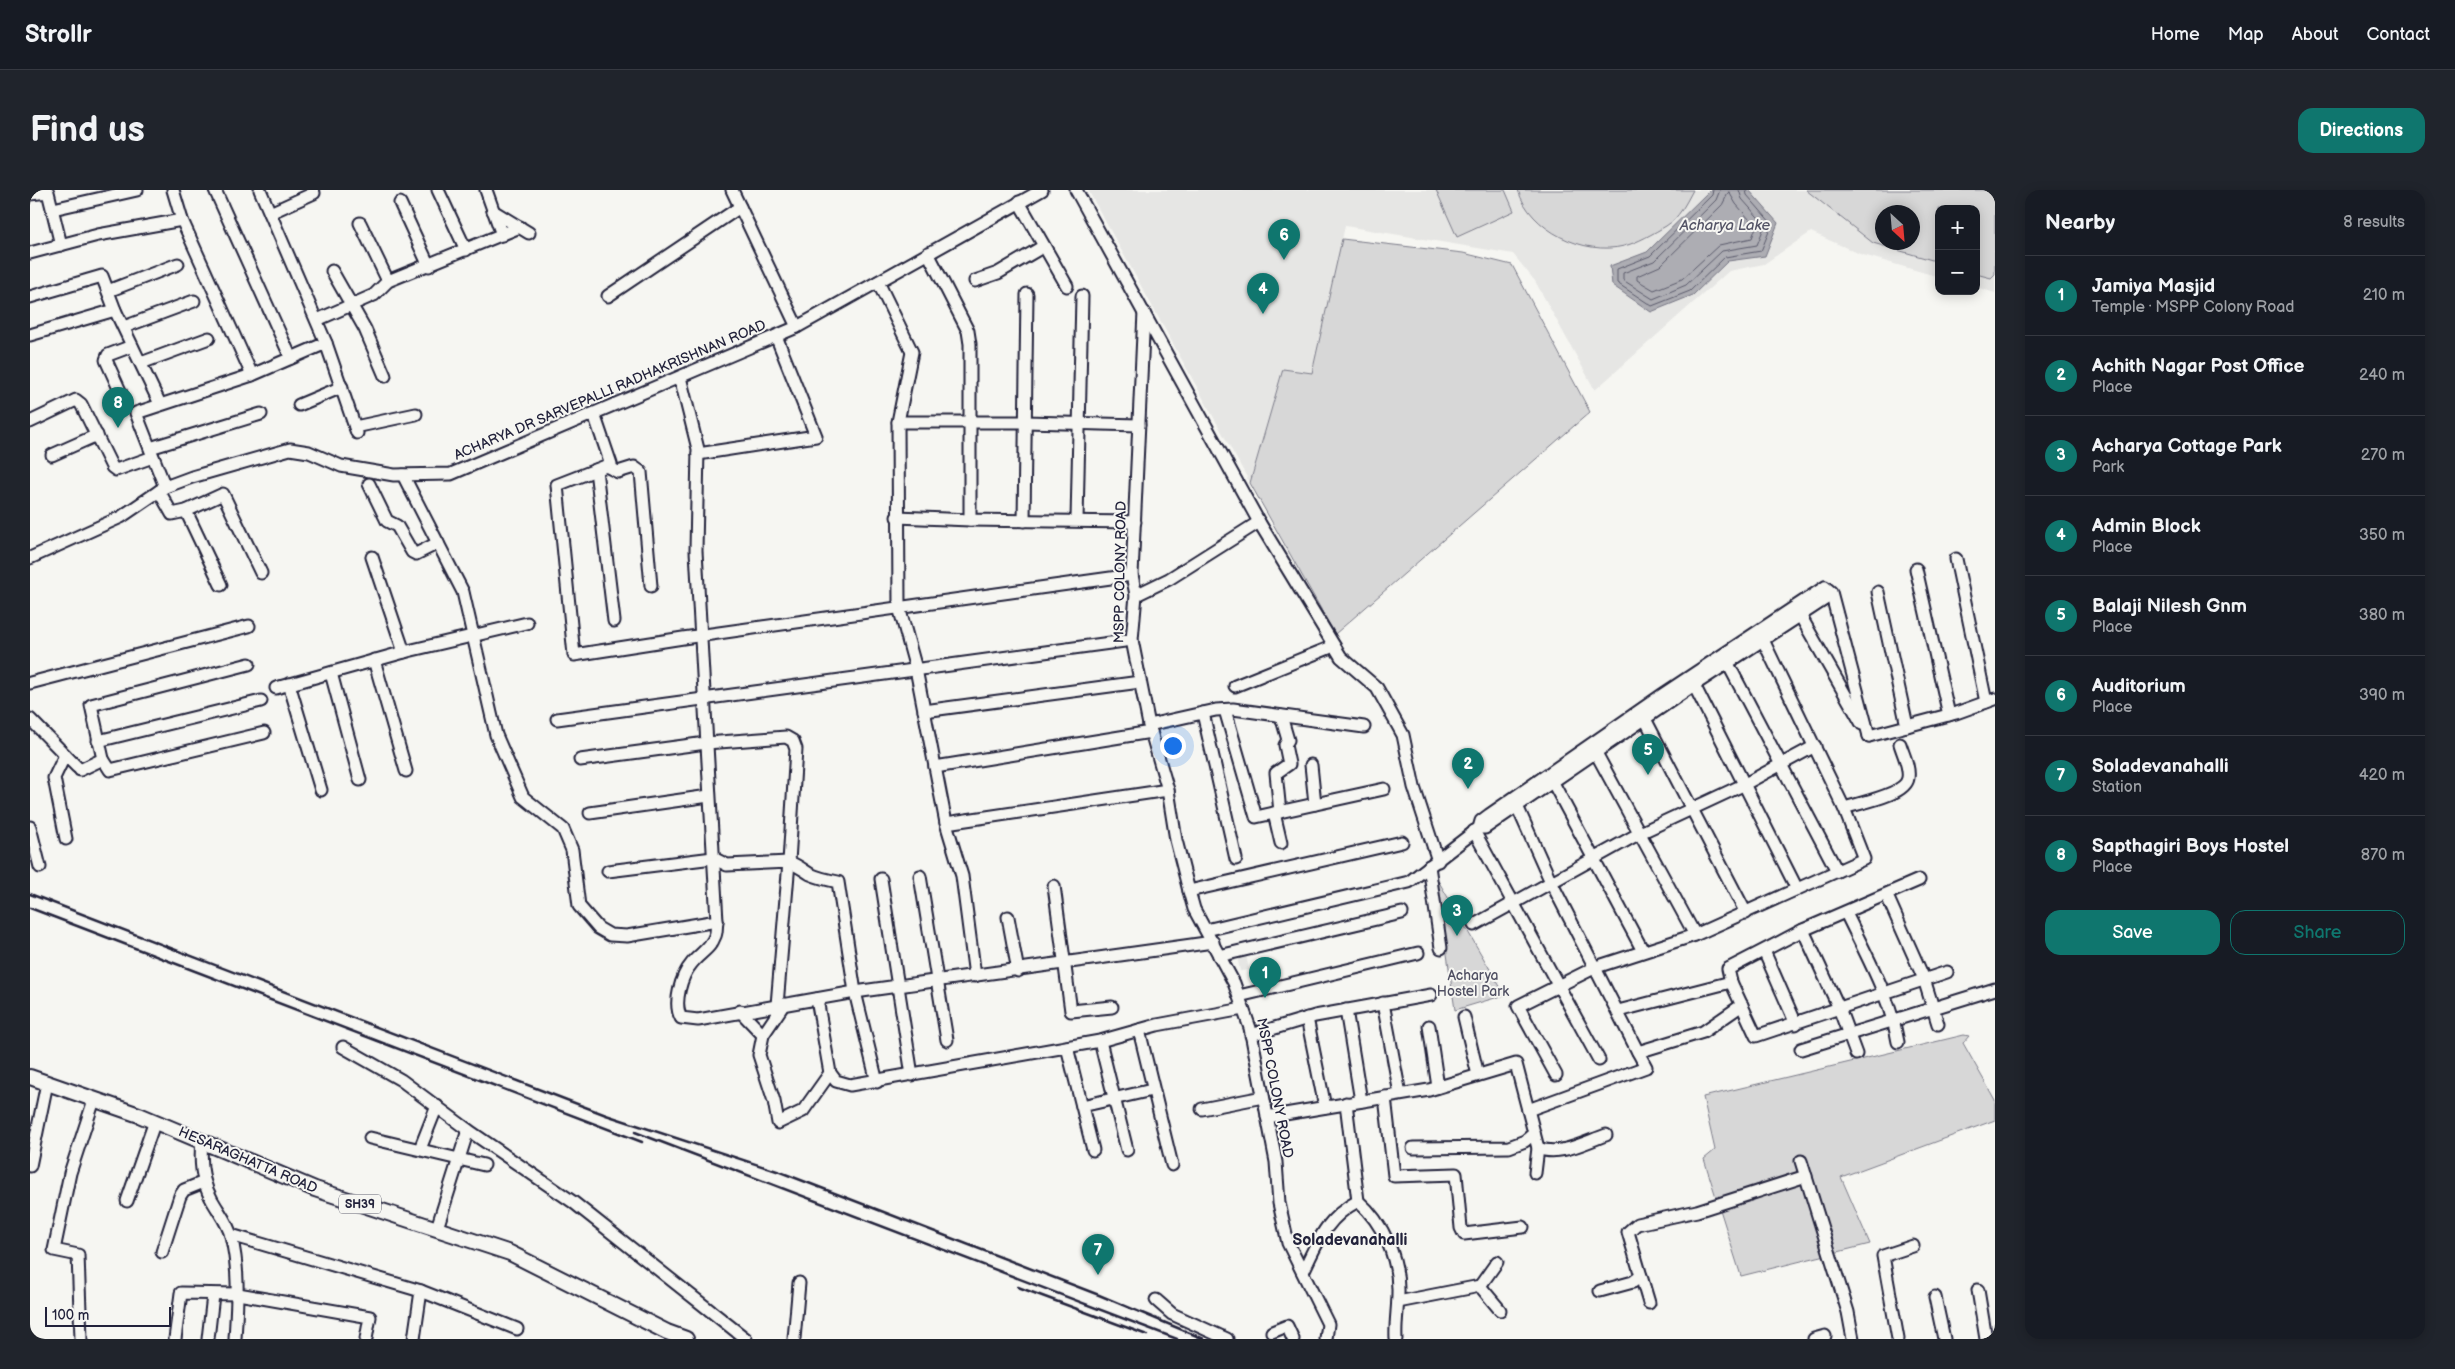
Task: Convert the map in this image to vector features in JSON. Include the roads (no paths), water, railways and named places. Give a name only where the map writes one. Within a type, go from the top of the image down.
[{"type":"main road","name":"HESARAGHATTA ROAD","points":[[30,1077],[155,1121],[315,1189],[510,1253],[667,1332],[686,1339]]},
{"type":"street","points":[[52,209],[137,190]]},
{"type":"street","points":[[172,190],[182,220],[252,375]]},
{"type":"street","points":[[215,190],[291,358]]},
{"type":"street","points":[[260,190],[326,343],[356,430],[416,414]]},
{"type":"street","points":[[438,190],[466,250]]},
{"type":"street","points":[[486,190],[502,235]]},
{"type":"street","points":[[732,190],[798,327]]},
{"type":"street","name":"ACHARYA DR SARVEPALLI RADHAKRISHNAN ROAD","points":[[30,558],[120,517],[162,489],[192,477],[290,449],[309,452],[341,466],[403,476],[451,474],[798,327],[1042,190]]},
{"type":"street","points":[[1076,190],[1259,522],[1341,658],[1377,688],[1402,735],[1433,863],[1441,948]]},
{"type":"street","points":[[30,194],[48,192],[61,245]]},
{"type":"street","points":[[270,213],[299,195],[314,193]]},
{"type":"street","points":[[400,202],[429,266]]},
{"type":"street","points":[[1019,202],[1066,286]]},
{"type":"street","points":[[608,296],[740,207]]},
{"type":"street","points":[[316,320],[374,295],[388,281],[502,235],[524,230],[493,210]]},
{"type":"street","points":[[30,253],[98,235],[182,220]]},
{"type":"street","points":[[360,223],[388,281]]},
{"type":"street","points":[[975,281],[998,273],[1044,246]]},
{"type":"street","points":[[928,253],[968,331],[970,344],[970,520]]},
{"type":"street","points":[[108,291],[178,264]]},
{"type":"street","points":[[332,271],[365,329],[385,376]]},
{"type":"street","points":[[30,297],[102,276],[132,346],[160,404]]},
{"type":"street","points":[[878,282],[912,352],[898,422],[897,517],[899,607],[916,669],[946,823],[962,876],[975,976]]},
{"type":"street","points":[[1024,521],[1027,294]]},
{"type":"street","points":[[1077,520],[1082,296]]},
{"type":"street","points":[[124,327],[194,300]]},
{"type":"street","points":[[30,335],[116,310]]},
{"type":"street","name":"MSPP COLONY ROAD","points":[[1144,312],[1132,575],[1136,595],[1132,640],[1150,728],[1168,790],[1176,840],[1189,891],[1194,909],[1234,983],[1243,1008],[1251,1035],[1276,1162],[1279,1203],[1286,1235],[1328,1324],[1326,1339]]},
{"type":"street","points":[[698,454],[816,436],[776,336]]},
{"type":"street","points":[[141,363],[208,338]]},
{"type":"street","points":[[261,573],[222,494],[186,511],[172,514],[162,489],[152,452],[136,413],[252,375],[326,343]]},
{"type":"street","points":[[121,393],[106,360],[108,354],[132,346]]},
{"type":"street","points":[[680,377],[698,454],[696,551],[716,921],[716,935],[712,944],[691,964],[676,1006],[681,1018],[684,1020],[698,1020],[855,992],[1213,942]]},
{"type":"street","points":[[299,405],[342,387]]},
{"type":"street","points":[[30,422],[76,400],[81,404],[116,470],[152,452],[260,414]]},
{"type":"street","points":[[594,414],[611,464],[557,485],[574,655],[701,635],[1132,575]]},
{"type":"street","points":[[898,422],[969,421],[1139,425]]},
{"type":"street","points":[[52,455],[97,435]]},
{"type":"street","points":[[601,468],[618,472],[634,467],[642,472],[651,586]]},
{"type":"street","points":[[601,468],[614,621]]},
{"type":"street","points":[[403,476],[463,592],[500,744],[523,797],[563,829],[572,850],[579,906],[598,928],[610,935],[627,936],[716,921]]},
{"type":"street","points":[[369,484],[388,522],[396,526],[412,552],[416,554],[438,543]]},
{"type":"street","points":[[186,511],[221,585]]},
{"type":"street","points":[[897,517],[1135,522]]},
{"type":"street","points":[[1136,595],[1169,579],[1259,522]]},
{"type":"street","points":[[372,557],[404,652]]},
{"type":"street","points":[[1869,736],[1949,715],[1991,701],[1956,559]]},
{"type":"street","points":[[1916,570],[1949,715]]},
{"type":"street","points":[[1878,592],[1907,726]]},
{"type":"street","points":[[1476,829],[1485,828],[1517,806],[1551,778],[1726,658],[1798,611],[1830,596],[1869,736]]},
{"type":"street","points":[[1798,611],[1869,736]]},
{"type":"street","points":[[1206,930],[1409,882],[1476,829],[1481,821],[1596,753],[1643,715],[1694,685],[1726,658],[1763,640],[1798,611]]},
{"type":"street","points":[[276,688],[404,652],[527,623]]},
{"type":"street","points":[[30,683],[249,626]]},
{"type":"street","points":[[556,720],[1132,640]]},
{"type":"street","points":[[1556,1076],[1518,1006],[1596,967],[1695,935],[1864,859],[1844,808],[1763,640]]},
{"type":"street","points":[[1235,686],[1334,646]]},
{"type":"street","points":[[1726,658],[1837,871]]},
{"type":"street","points":[[374,660],[406,771]]},
{"type":"street","points":[[249,664],[94,703],[90,707],[102,759],[110,770],[264,733]]},
{"type":"street","points":[[330,673],[360,780]]},
{"type":"street","points":[[924,711],[1140,682]]},
{"type":"street","points":[[289,684],[320,790]]},
{"type":"street","points":[[1694,685],[1797,889]]},
{"type":"street","points":[[98,741],[261,701]]},
{"type":"street","points":[[935,767],[1150,728],[1203,713],[1226,710],[1364,727]]},
{"type":"street","points":[[1226,710],[1256,817],[1384,789]]},
{"type":"street","points":[[1203,713],[1236,859]]},
{"type":"street","points":[[1643,715],[1746,913]]},
{"type":"street","points":[[1281,716],[1288,740],[1285,745],[1290,764],[1276,773],[1277,812],[1281,843]]},
{"type":"street","points":[[30,719],[78,769],[102,759]]},
{"type":"street","points":[[580,760],[706,743],[786,737],[792,741],[796,749],[780,1004],[763,1035],[759,1055],[774,1101],[778,1123],[803,1111],[830,1074]]},
{"type":"street","points":[[1844,808],[1898,792],[1906,784],[1909,776],[1900,744]]},
{"type":"street","points":[[1474,925],[1640,833],[1743,785],[1815,746]]},
{"type":"street","points":[[1596,753],[1695,935]]},
{"type":"street","points":[[65,755],[54,778],[66,839]]},
{"type":"street","points":[[1311,765],[1315,804]]},
{"type":"street","points":[[1551,778],[1643,952]]},
{"type":"street","points":[[946,823],[1168,790]]},
{"type":"street","points":[[590,813],[709,796]]},
{"type":"street","points":[[1517,806],[1551,882],[1646,1067],[1528,1110]]},
{"type":"street","points":[[30,827],[40,867]]},
{"type":"street","points":[[1476,829],[1557,985],[1599,1060]]},
{"type":"street","points":[[1189,891],[1402,842]]},
{"type":"street","points":[[608,871],[713,858],[726,865],[788,862],[800,866],[819,878],[838,882],[855,992],[877,1082]]},
{"type":"street","points":[[920,876],[947,1040]]},
{"type":"street","points":[[881,879],[912,1075]]},
{"type":"street","points":[[1919,880],[1887,896],[1803,930],[1728,969],[1731,982],[1756,1036],[1796,1024],[1884,991],[1947,972]]},
{"type":"street","points":[[1054,886],[1071,1011],[1112,1007]]},
{"type":"street","points":[[1887,896],[1924,979],[1938,1024]]},
{"type":"street","points":[[1219,956],[1402,913]]},
{"type":"street","points":[[1846,913],[1884,991],[1894,1020],[1898,1042]]},
{"type":"street","points":[[1008,917],[1018,970]]},
{"type":"street","points":[[1803,930],[1839,1008],[1856,1054]]},
{"type":"street","points":[[1764,951],[1796,1024]]},
{"type":"street","points":[[1239,996],[1418,953]]},
{"type":"street","points":[[1618,1011],[1731,982]]},
{"type":"street","points":[[1801,1050],[1995,989]]},
{"type":"street","points":[[1251,1035],[1307,1018],[1432,995]]},
{"type":"street","points":[[816,999],[830,1074],[836,1081],[850,1085],[877,1082],[1002,1057],[1009,1058],[1100,1041],[1139,1030],[1243,1008]]},
{"type":"street","points":[[1383,1003],[1400,1094]]},
{"type":"street","points":[[1638,1052],[1703,1032],[1742,1005]]},
{"type":"street","points":[[1346,1010],[1361,1101]]},
{"type":"street","points":[[740,1011],[763,1035]]},
{"type":"street","points":[[1464,1017],[1478,1075]]},
{"type":"street","points":[[1307,1018],[1325,1107]]},
{"type":"street","points":[[1429,1026],[1438,1087]]},
{"type":"street","points":[[1139,1030],[1152,1090],[1172,1165]]},
{"type":"street","points":[[1100,1041],[1127,1150]]},
{"type":"street","points":[[343,1047],[401,1080],[468,1130],[574,1202],[746,1339]]},
{"type":"street","points":[[1067,1047],[1093,1150]]},
{"type":"street","points":[[1267,1117],[1438,1087],[1516,1064],[1538,1148],[1535,1173]]},
{"type":"street","points":[[30,1166],[47,1082]]},
{"type":"street","points":[[1082,1106],[1152,1090]]},
{"type":"street","points":[[1202,1109],[1263,1097]]},
{"type":"street","points":[[1384,1097],[1394,1176],[1456,1174],[1461,1228],[1464,1234],[1523,1227]]},
{"type":"street","points":[[81,1339],[78,1256],[54,1250],[70,1173],[94,1100]]},
{"type":"street","points":[[1346,1103],[1358,1201],[1371,1213],[1388,1241],[1398,1278],[1396,1339]]},
{"type":"street","points":[[420,1149],[437,1106]]},
{"type":"street","points":[[127,1201],[155,1121]]},
{"type":"street","points":[[437,1228],[468,1130]]},
{"type":"street","points":[[1413,1148],[1509,1147],[1525,1141],[1534,1133]]},
{"type":"street","points":[[1538,1148],[1547,1152],[1561,1150],[1606,1135]]},
{"type":"street","points":[[370,1138],[484,1165]]},
{"type":"street","points":[[202,1140],[200,1160],[204,1182],[231,1235],[238,1281],[235,1339]]},
{"type":"street","points":[[1801,1161],[1848,1312],[1853,1339]]},
{"type":"street","points":[[1648,1303],[1628,1232],[1636,1224],[1697,1211],[1806,1176]]},
{"type":"street","points":[[162,1252],[184,1190],[204,1182]]},
{"type":"street","points":[[1303,1272],[1331,1220],[1342,1210],[1358,1201]]},
{"type":"street","points":[[231,1235],[421,1291],[517,1329]]},
{"type":"street","points":[[1898,1339],[1883,1256],[1913,1246]]},
{"type":"street","points":[[1398,1302],[1480,1286],[1497,1262]]},
{"type":"street","points":[[1600,1291],[1633,1282],[1641,1276]]},
{"type":"street","points":[[794,1339],[799,1283]]},
{"type":"street","points":[[1480,1286],[1500,1310]]},
{"type":"street","points":[[1978,1290],[1986,1339]]},
{"type":"street","points":[[414,1339],[421,1291]]},
{"type":"street","points":[[175,1339],[181,1293],[238,1294],[370,1317],[366,1339]]},
{"type":"street","points":[[208,1339],[213,1295]]},
{"type":"street","points":[[1935,1297],[1944,1339]]},
{"type":"street","points":[[1156,1300],[1172,1314],[1227,1339]]},
{"type":"street","points":[[1272,1332],[1287,1326],[1293,1339]]},
{"type":"water","name":"Acharya Lake","points":[[1710,190],[1749,190],[1778,223],[1765,256],[1728,261],[1693,295],[1651,312],[1612,285],[1610,266],[1647,252]]},
{"type":"railway","points":[[30,894],[606,1115],[780,1172],[1099,1295],[1204,1339]]},
{"type":"railway","points":[[30,908],[642,1142]]},
{"type":"railway","points":[[635,1132],[1177,1339]]},
{"type":"railway","points":[[1018,1287],[1147,1335]]},
{"type":"place","name":"Auditorium","points":[[1284,260]]},
{"type":"place","name":"Admin Block","points":[[1263,314]]},
{"type":"place","name":"Sapthagiri Boys Hostel","points":[[118,428]]},
{"type":"place","name":"Balaji Nilesh Gnm","points":[[1648,775]]},
{"type":"place","name":"Achith Nagar Post Office","points":[[1468,789]]},
{"type":"place","name":"Acharya Cottage Park","points":[[1457,936]]},
{"type":"place","name":"Jamiya Masjid","points":[[1265,998]]},
{"type":"place","name":"Soladevanahalli","points":[[1098,1275]]},
{"type":"district","name":"Soladevanahalli","points":[[1350,1240]]},
{"type":"park label","name":"Acharya Hostel Park","points":[[1473,984]]}]
